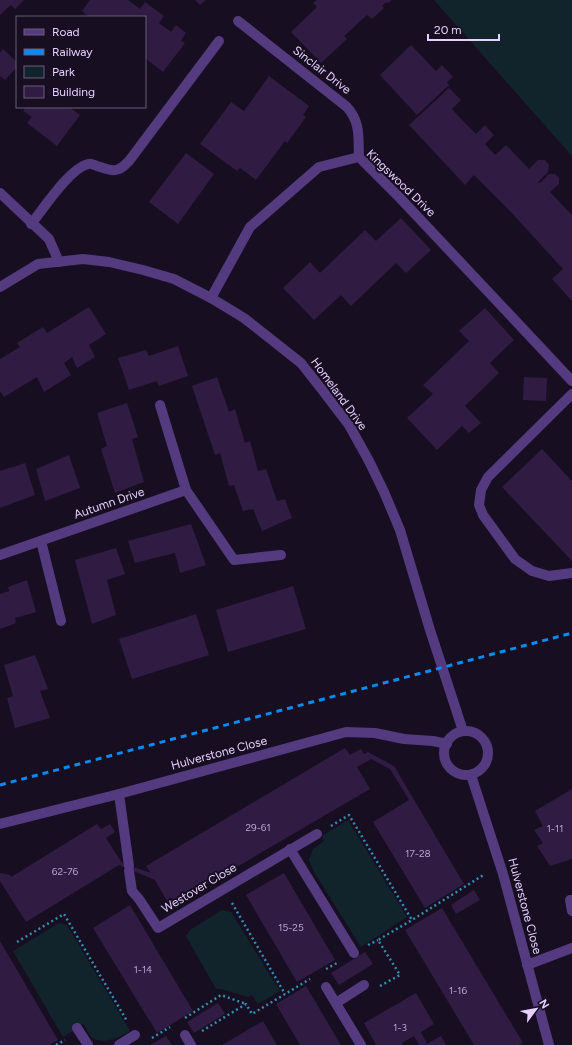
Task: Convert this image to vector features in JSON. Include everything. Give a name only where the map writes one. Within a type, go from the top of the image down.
[{"type":"street","name":"Sinclair Drive","points":[[238,22],[347,107],[354,115],[358,128],[359,157]]},
{"type":"street","points":[[31,224],[71,175],[80,167],[90,164],[112,171],[122,169],[219,41]]},
{"type":"street","name":"Kingswood Drive","points":[[211,298],[250,227],[319,166],[359,157],[400,198],[572,381]]},
{"type":"street","points":[[0,193],[31,224],[49,239],[59,262]]},
{"type":"street","name":"Homeland Drive","points":[[0,287],[38,264],[83,259],[109,262],[142,270],[174,279],[211,298],[244,318],[301,363],[349,425],[369,462],[400,530],[430,630],[463,731]]},
{"type":"street","points":[[572,394],[488,477],[481,490],[479,505],[483,515],[514,559],[532,572],[549,576],[572,573]]},
{"type":"street","points":[[160,405],[186,490],[234,560],[281,555]]},
{"type":"street","name":"Autumn Drive","points":[[0,555],[186,490]]},
{"type":"street","points":[[40,541],[62,620]]},
{"type":"street","points":[[463,731],[470,731],[479,735],[484,740],[488,749],[488,756],[485,764],[480,770],[472,775],[459,774],[447,763],[444,751],[447,744],[450,738],[463,731]]},
{"type":"street","name":"Hulverstone Close","points":[[0,824],[119,794],[346,732],[375,733],[404,739],[433,741],[447,744]]},
{"type":"street","name":"Hulverstone Close","points":[[472,775],[500,865],[549,1045]]},
{"type":"street","name":"Westover Close","points":[[119,794],[132,891],[158,928],[317,834]]},
{"type":"street","points":[[290,849],[354,953]]},
{"type":"street","points":[[572,900],[570,900],[572,911]]},
{"type":"street","points":[[527,965],[572,948]]},
{"type":"street","points":[[336,1003],[364,986]]},
{"type":"street","points":[[326,987],[361,1045]]},
{"type":"street","points":[[77,1028],[88,1045]]},
{"type":"street","points":[[119,1045],[135,1035]]},
{"type":"path","points":[[317,834],[350,815],[412,920]]},
{"type":"path","points":[[319,974],[412,920],[500,865]]},
{"type":"path","points":[[224,889],[285,994]]},
{"type":"path","points":[[17,942],[64,914],[140,1045],[221,995],[246,1004],[252,1014],[313,978]]},
{"type":"path","points":[[364,986],[372,981],[376,989],[400,975],[378,940]]},
{"type":"path","points":[[178,1022],[188,1040],[246,1004]]},
{"type":"green space","points":[[434,0],[572,0],[572,156]]},
{"type":"green space","points":[[348,820],[407,917],[361,947],[314,872],[309,860],[313,849],[324,841],[322,836]]},
{"type":"green space","points":[[222,910],[231,912],[280,991],[258,1004],[252,995],[248,997],[221,989],[216,989],[186,936],[190,930]]},
{"type":"green space","points":[[59,923],[67,925],[130,1031],[121,1036],[102,1041],[92,1038],[84,1024],[63,1037],[13,951]]},
{"type":"building","points":[[0,0],[24,0],[15,9],[11,5],[0,15]]},
{"type":"building","points":[[90,0],[128,0],[140,9],[145,2],[164,16],[159,23],[171,32],[176,25],[186,33],[181,41],[185,43],[163,72],[146,59],[146,16],[88,16],[82,11]]},
{"type":"building","points":[[195,0],[206,0],[200,5]]},
{"type":"building","points":[[317,0],[392,0],[388,3],[386,2],[382,6],[384,8],[372,19],[367,15],[344,36],[347,39],[321,63],[291,32],[317,7],[313,3]]},
{"type":"building","points":[[411,45],[436,71],[442,65],[453,77],[447,82],[449,85],[417,115],[380,75]]},
{"type":"building","points":[[3,49],[16,61],[16,68],[5,80],[0,76],[0,53]]},
{"type":"building","points":[[269,76],[309,106],[303,115],[306,117],[287,143],[285,141],[256,180],[240,168],[237,171],[200,144],[231,102],[244,111]]},
{"type":"building","points":[[449,88],[461,100],[452,109],[462,120],[476,134],[485,125],[494,135],[485,144],[495,155],[506,145],[529,169],[538,160],[545,160],[549,165],[548,172],[538,182],[540,183],[549,174],[555,174],[559,178],[559,184],[550,192],[572,215],[572,301],[552,279],[563,269],[509,210],[474,175],[465,185],[409,125]]},
{"type":"building","points":[[25,108],[70,108],[80,115],[57,146],[27,123],[32,117],[23,111]]},
{"type":"building","points":[[186,153],[214,174],[178,224],[149,202]]},
{"type":"building","points":[[401,218],[431,250],[406,273],[396,263],[351,306],[341,295],[314,320],[283,288],[310,262],[320,273],[365,230],[376,241]]},
{"type":"building","points":[[89,307],[106,334],[89,345],[95,357],[77,368],[72,357],[64,363],[71,375],[44,392],[37,377],[4,397],[0,391],[0,359],[20,347],[17,343],[43,327],[47,333]]},
{"type":"building","points":[[485,308],[514,340],[490,363],[499,373],[465,406],[481,423],[469,433],[462,426],[437,450],[407,418],[433,394],[423,385],[469,341],[459,331]]},
{"type":"building","points":[[178,346],[188,376],[159,386],[157,381],[129,390],[118,358],[146,350],[149,356]]},
{"type":"building","points":[[217,377],[229,412],[235,409],[245,443],[250,441],[258,471],[266,469],[277,501],[285,499],[292,518],[262,531],[253,509],[243,511],[234,485],[229,486],[220,453],[215,455],[192,386]]},
{"type":"building","points":[[524,377],[547,378],[546,401],[523,400]]},
{"type":"building","points":[[127,403],[138,437],[132,439],[144,482],[115,493],[101,449],[107,446],[97,413]]},
{"type":"building","points":[[542,449],[572,481],[572,561],[502,487]]},
{"type":"building","points":[[69,455],[80,488],[45,501],[36,469]]},
{"type":"building","points":[[25,463],[35,495],[0,508],[0,471]]},
{"type":"building","points":[[191,524],[206,565],[180,573],[175,553],[135,563],[128,541]]},
{"type":"building","points":[[116,548],[125,574],[107,580],[116,615],[92,624],[75,560]]},
{"type":"building","points":[[27,580],[36,612],[15,618],[16,623],[0,629],[0,594],[9,591],[8,587]]},
{"type":"building","points":[[293,586],[306,629],[228,652],[216,610]]},
{"type":"building","points":[[196,614],[209,655],[132,679],[119,639]]},
{"type":"building","points":[[35,655],[48,689],[40,691],[50,718],[15,728],[7,698],[13,696],[4,665]]},
{"type":"building","points":[[345,748],[350,755],[361,749],[364,754],[368,752],[394,766],[464,884],[425,908],[373,822],[409,800],[390,769],[371,759],[357,767],[370,789],[170,906],[155,880],[119,865],[26,922],[0,881],[0,873],[10,875],[11,877],[97,824],[101,829],[110,824],[115,832],[106,838],[122,863],[151,873],[146,866]]},
{"type":"building","points":[[572,789],[572,859],[550,866],[537,846],[543,843],[534,830],[543,826],[535,811]]},
{"type":"building","points":[[284,873],[335,960],[297,982],[246,895]]},
{"type":"building","points":[[474,890],[480,900],[456,914],[451,905]]},
{"type":"building","points":[[130,905],[193,1011],[157,1033],[93,928]]},
{"type":"building","points":[[442,908],[523,1043],[519,1045],[474,1045],[405,930]]},
{"type":"building","points":[[0,941],[58,1040],[49,1045],[0,1045]]},
{"type":"building","points":[[365,952],[373,964],[339,985],[331,973]]},
{"type":"building","points":[[306,986],[341,1045],[300,1045],[276,1004]]},
{"type":"building","points":[[416,993],[434,1024],[421,1032],[427,1044],[441,1036],[446,1045],[419,1045],[414,1036],[402,1043],[403,1045],[376,1045],[364,1023]]},
{"type":"building","points":[[218,1003],[225,1014],[194,1033],[187,1022]]},
{"type":"building","points":[[263,1021],[277,1045],[222,1045]]},
{"type":"building","points":[[166,1036],[172,1045],[150,1045]]},
{"type":"railway","points":[[0,785],[572,633]]}]
